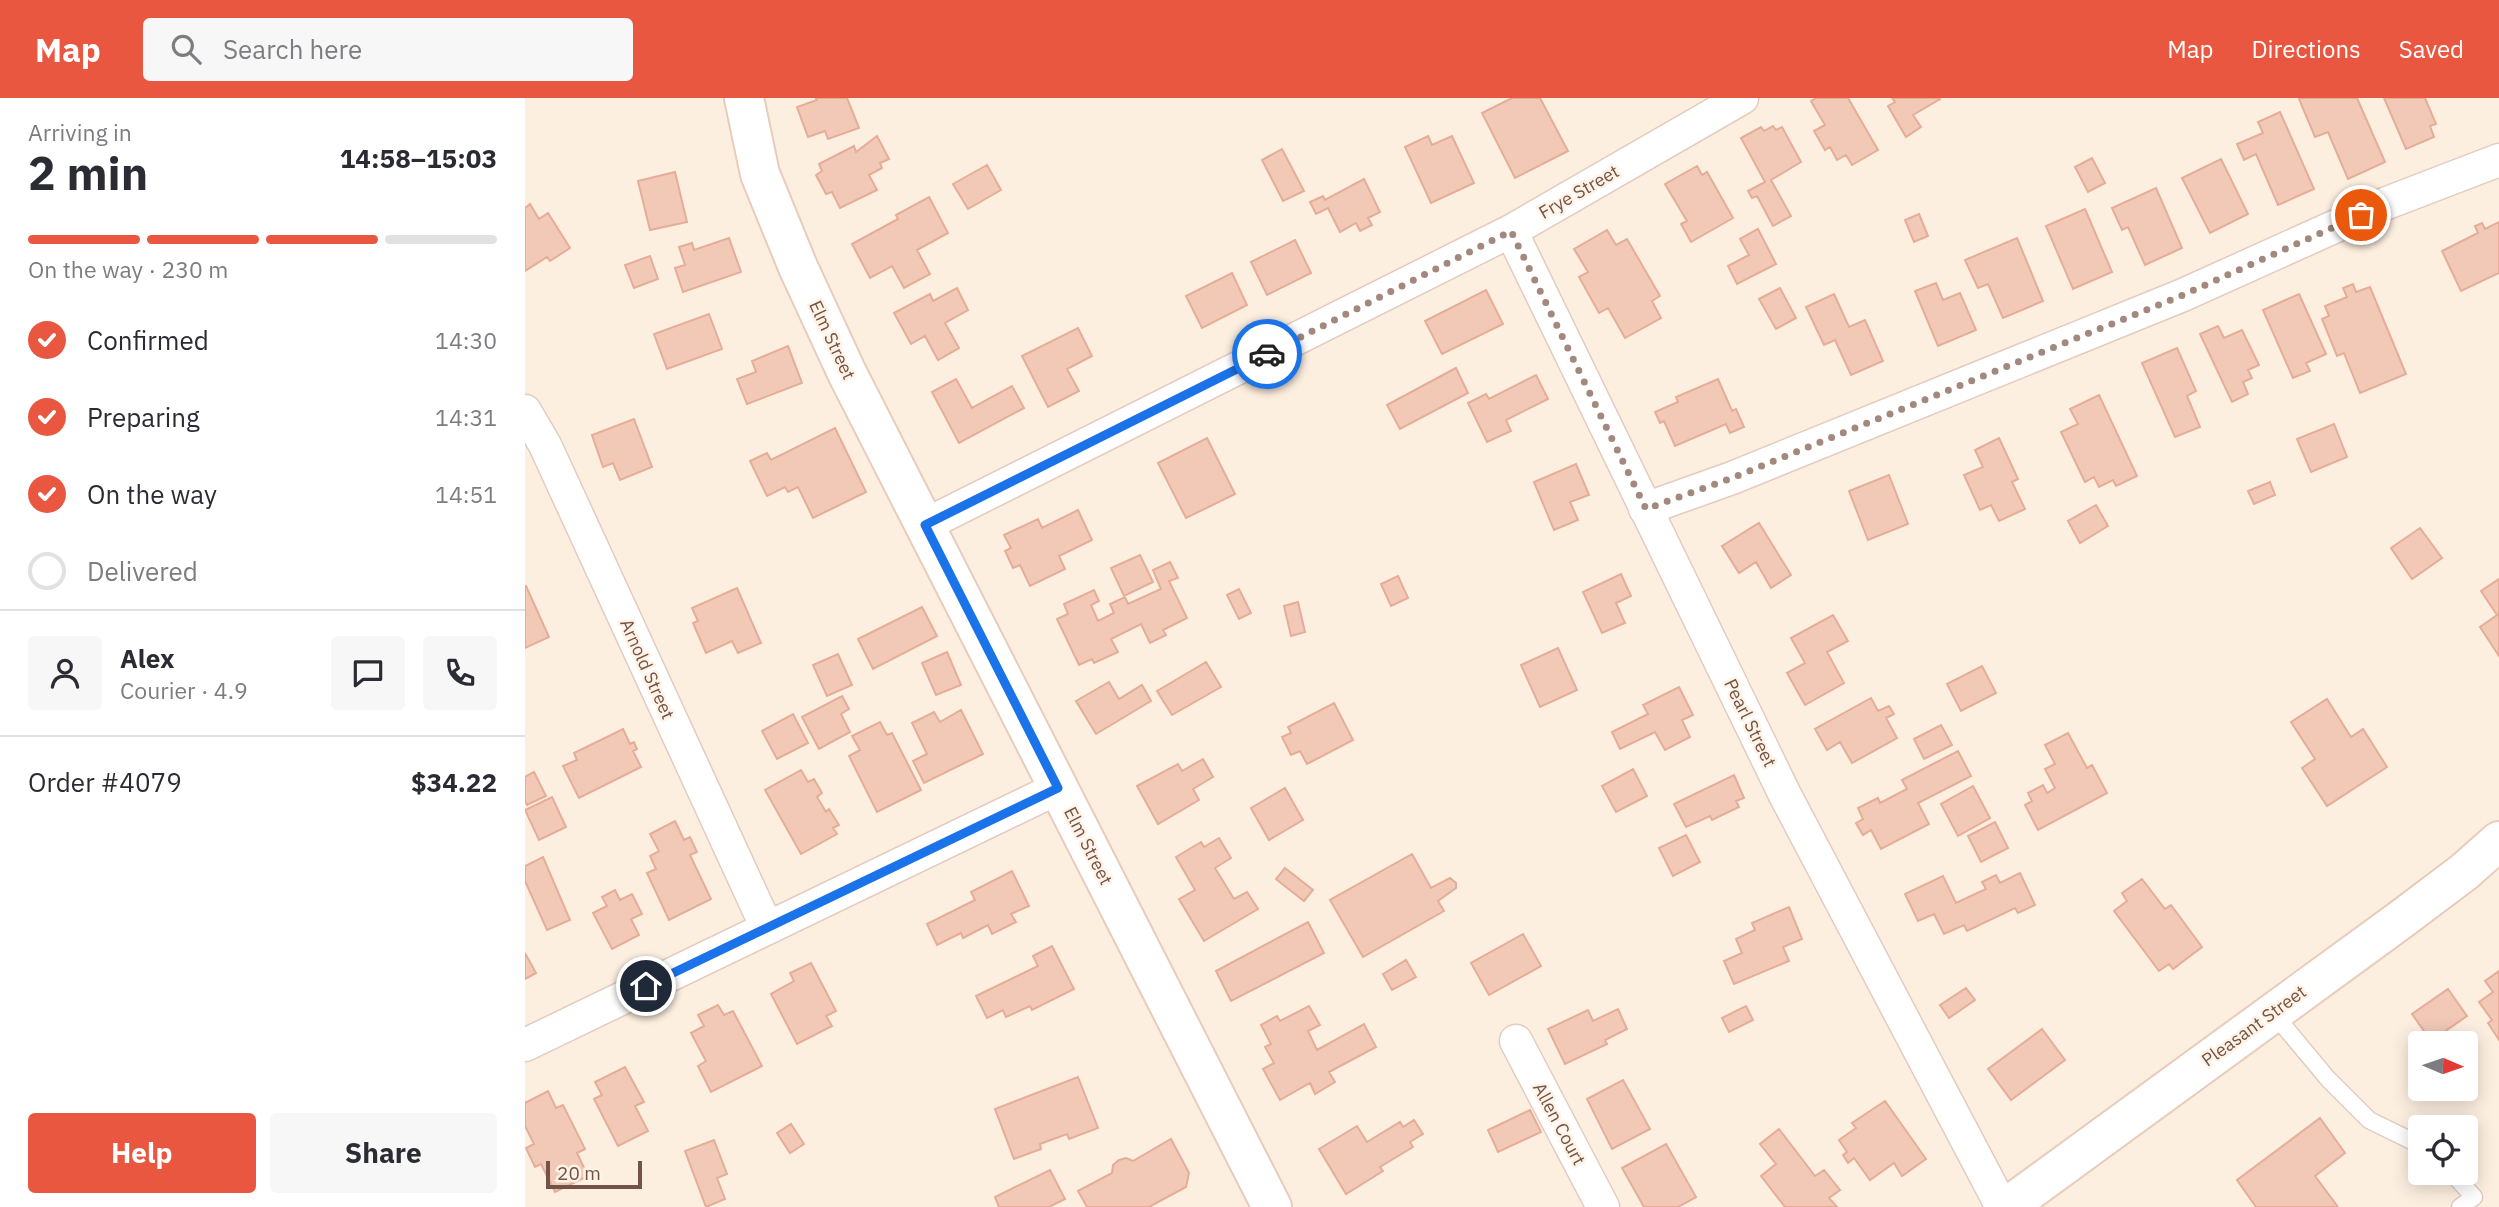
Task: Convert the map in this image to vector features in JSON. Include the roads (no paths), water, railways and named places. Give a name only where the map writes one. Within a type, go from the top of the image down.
[{"type":"street","name":"Elm Street","points":[[744,98],[760,174],[798,267],[847,373],[1272,1207]]},
{"type":"street","name":"Frye Street","points":[[925,525],[1511,231],[1742,98]]},
{"type":"street","points":[[1646,509],[1745,473],[2183,295],[2387,203],[2499,160]]},
{"type":"street","name":"Pearl Street","points":[[1511,231],[1785,794],[2004,1207]]},
{"type":"street","name":"Arnold Street","points":[[525,411],[545,445],[767,928]]},
{"type":"street","points":[[525,1045],[1058,788]]},
{"type":"street","name":"Pleasant Street","points":[[2004,1207],[2464,872],[2499,841]]},
{"type":"street","name":"Allen Court","points":[[1515,1041],[1603,1207]]},
{"type":"lane","points":[[2273,1013],[2328,1079],[2369,1120],[2408,1139]]},
{"type":"lane","points":[[2460,1207],[2475,1197],[2463,1185]]}]
